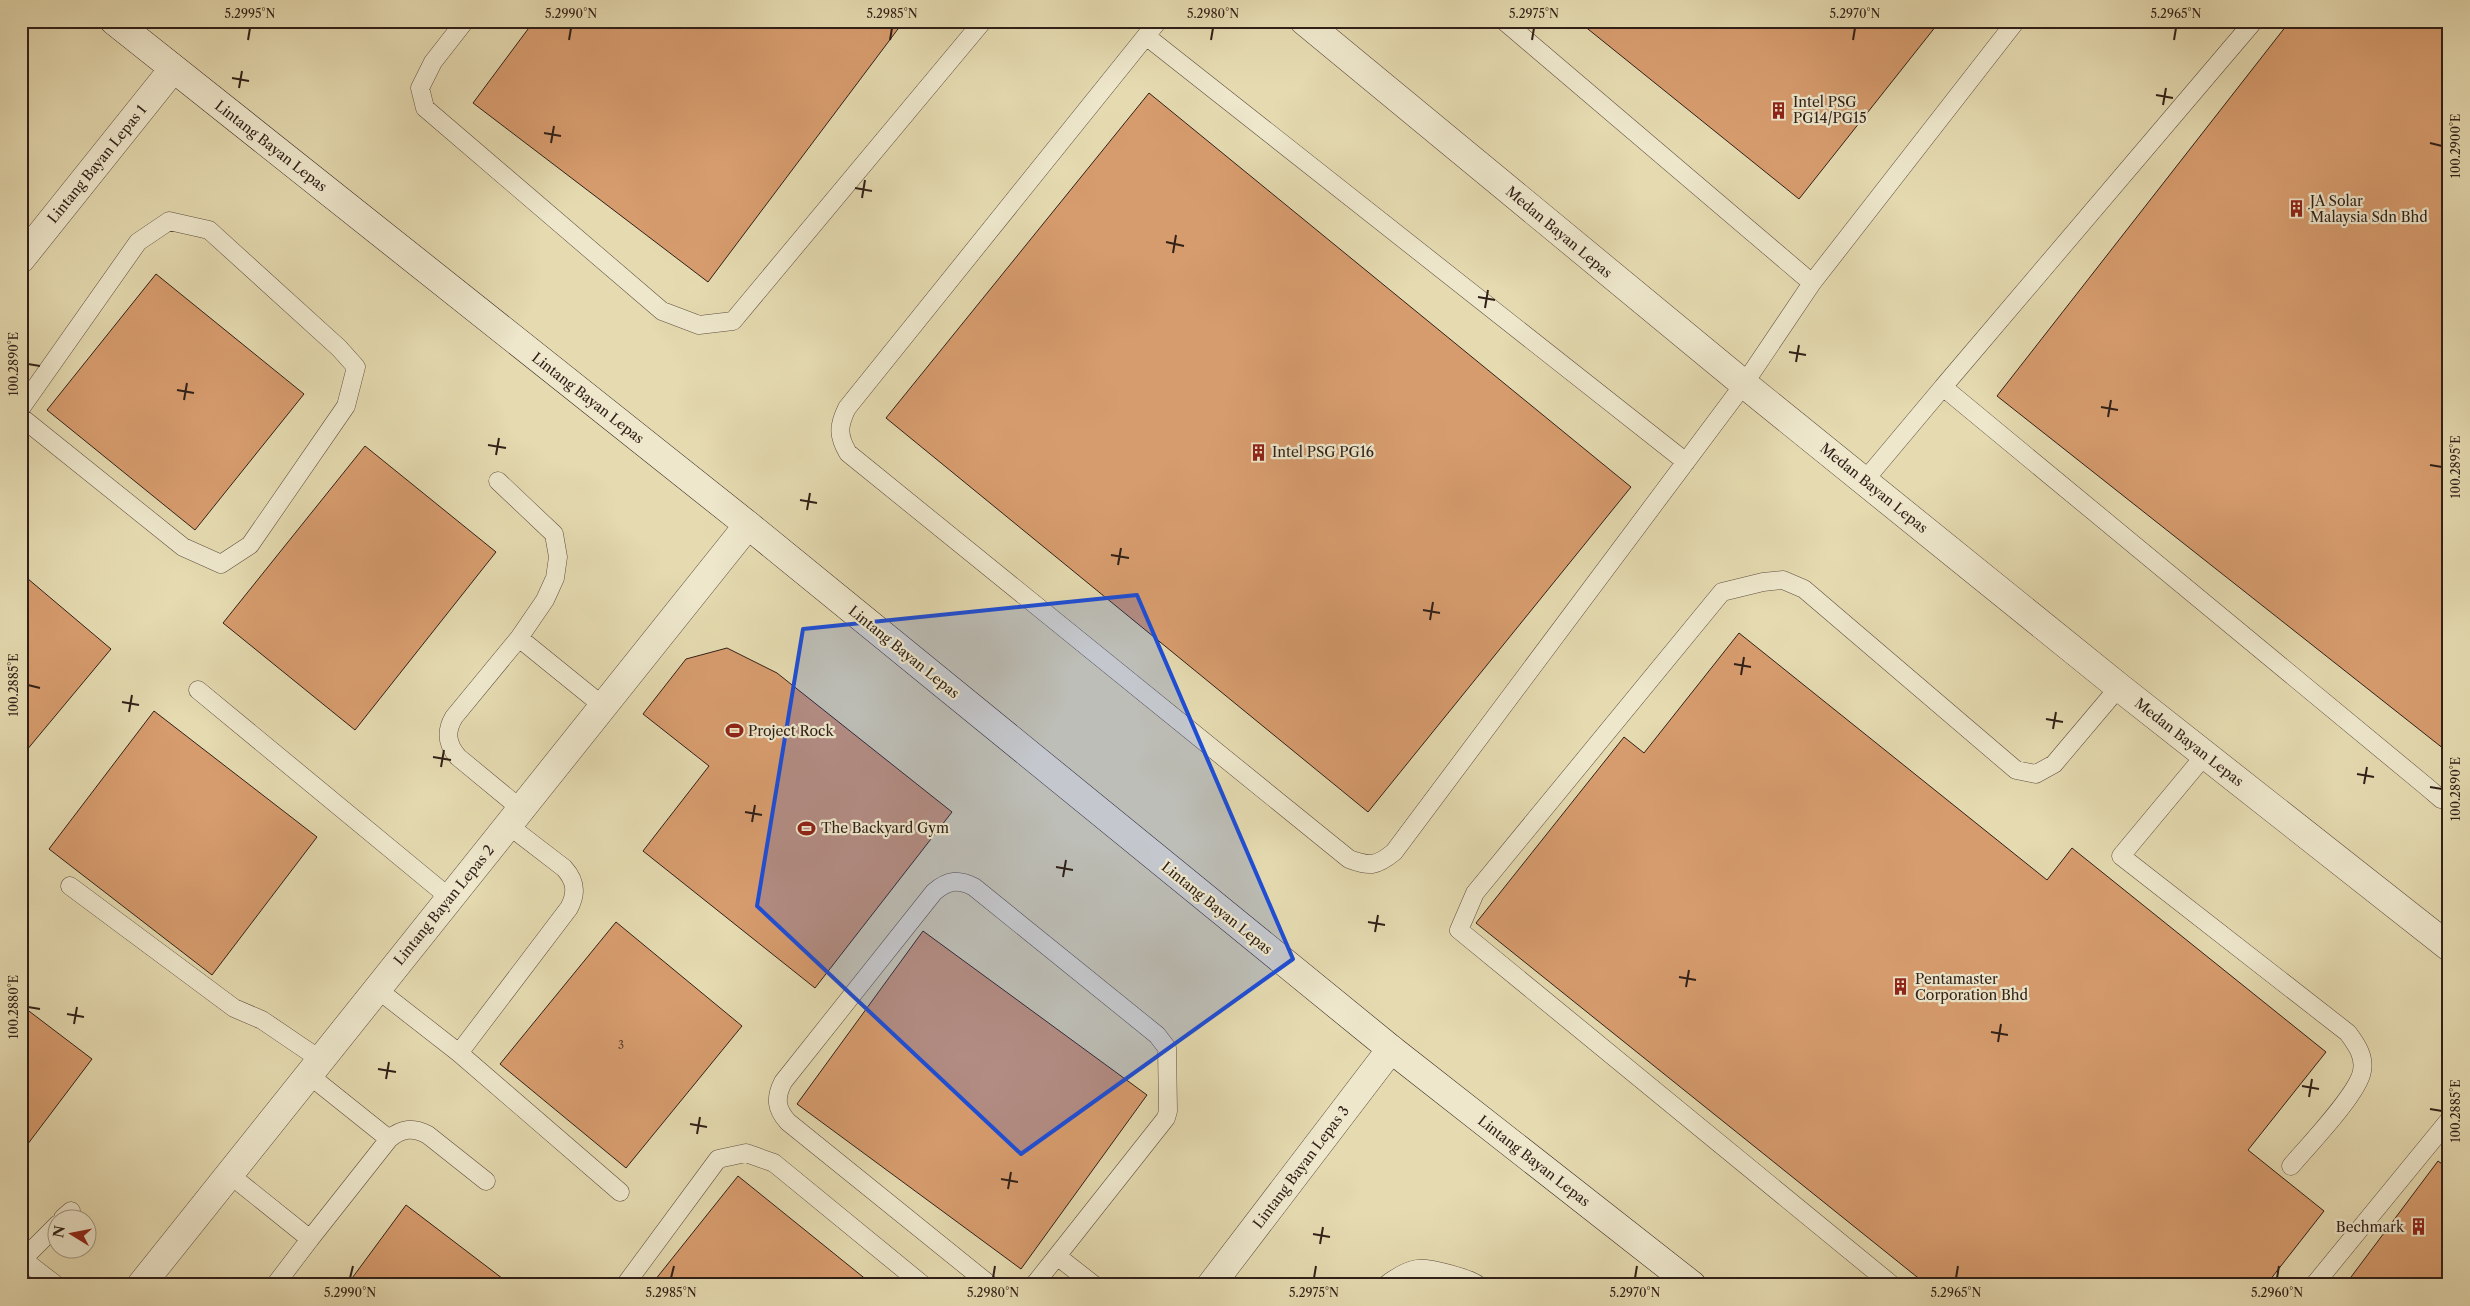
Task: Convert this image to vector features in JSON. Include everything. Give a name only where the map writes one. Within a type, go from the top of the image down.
[{"type":"street","name":"Lintang Bayan Lepas","points":[[114,21],[748,525],[1391,1049],[1692,1285]]},
{"type":"street","name":"Medan Bayan Lepas","points":[[1304,21],[1744,384],[2119,687],[2449,947]]},
{"type":"street","name":"Lintang Bayan Lepas 1","points":[[21,258],[173,69]]},
{"type":"street","name":"Lintang Bayan Lepas 2","points":[[141,1285],[748,525]]},
{"type":"street","name":"Lintang Bayan Lepas 3","points":[[1211,1285],[1391,1049]]},
{"type":"lane","points":[[466,21],[432,62],[420,88],[424,108],[662,310],[699,325],[733,321],[984,21]]},
{"type":"lane","points":[[1158,21],[847,408],[840,424],[840,439],[848,453],[1349,859],[1364,865],[1380,863],[1394,852],[1744,384],[1812,283],[2016,21]]},
{"type":"lane","points":[[1504,21],[1812,283]]},
{"type":"lane","points":[[1865,480],[2254,21]]},
{"type":"lane","points":[[1146,36],[1686,462]]},
{"type":"lane","points":[[21,408],[138,242],[170,221],[209,230],[339,348],[356,367],[346,406],[250,545],[221,564],[183,547],[21,417]]},
{"type":"lane","points":[[1943,387],[2426,787],[2441,799],[2449,801]]},
{"type":"lane","points":[[459,1053],[569,908],[574,898],[575,888],[572,877],[564,868],[451,749],[448,738],[448,727],[454,717],[518,638],[545,600],[555,578],[558,557],[554,534],[498,480]]},
{"type":"lane","points":[[1892,1285],[1459,930],[1475,893],[1722,592],[1763,582],[1783,580],[1804,589],[2016,770],[2036,774],[2054,764],[2119,687]]},
{"type":"lane","points":[[518,638],[603,706]]},
{"type":"lane","points":[[198,690],[450,898]]},
{"type":"lane","points":[[2205,754],[2121,856],[2348,1033],[2360,1050],[2362,1071],[2353,1091],[2291,1166]]},
{"type":"lane","points":[[990,1285],[788,1122],[780,1114],[777,1103],[778,1092],[783,1082],[934,892],[943,884],[954,881],[964,882],[974,887],[1157,1034],[1167,1048],[1168,1111],[1166,1118],[1034,1285]]},
{"type":"lane","points":[[70,886],[234,1008],[262,1020],[315,1067],[389,1139]]},
{"type":"lane","points":[[377,989],[459,1053],[620,1192]]},
{"type":"lane","points":[[2314,1285],[2449,1120]]},
{"type":"lane","points":[[275,1285],[389,1139],[397,1132],[408,1129],[419,1130],[486,1181]]},
{"type":"lane","points":[[625,1285],[718,1159],[746,1153],[774,1163],[922,1285]]},
{"type":"lane","points":[[229,1174],[310,1239]]},
{"type":"lane","points":[[48,1234],[22,1259],[56,1285]]},
{"type":"lane","points":[[1057,1256],[1094,1285]]},
{"type":"lane","points":[[1386,1285],[1399,1275],[1419,1268],[1471,1279],[1478,1285]]},
{"type":"highlighted area","points":[[1137,595],[1293,959],[1021,1154],[757,906],[803,629]]},
{"type":"building","points":[[534,21],[904,21],[708,282],[473,103]]},
{"type":"building","name":"Intel PSG PG14/PG15","points":[[1578,21],[1940,21],[1799,199]]},
{"type":"building","name":"JA Solar Malaysia Sdn Bhd","points":[[2290,21],[2449,21],[2449,753],[1997,396]]},
{"type":"building","name":"Intel PSG PG16","points":[[1149,93],[1631,487],[1368,812],[886,418]]},
{"type":"building","points":[[156,274],[304,394],[195,530],[47,410]]},
{"type":"building","points":[[365,446],[496,552],[355,730],[223,623]]},
{"type":"building","points":[[21,573],[111,649],[21,757]]},
{"type":"building","name":"Pentamaster Corporation Bhd","points":[[1739,633],[2047,880],[2072,848],[2326,1052],[2248,1150],[2324,1211],[2266,1285],[1927,1285],[1476,923],[1624,737],[1644,753]]},
{"type":"building","points":[[727,648],[777,673],[952,812],[815,988],[643,851],[709,766],[643,714],[686,659]]},
{"type":"building","points":[[154,711],[317,837],[212,975],[49,849]]},
{"type":"building","points":[[616,922],[742,1026],[626,1168],[500,1064]]},
{"type":"building","points":[[923,931],[1147,1095],[1021,1269],[797,1104]]},
{"type":"building","points":[[21,1005],[92,1059],[21,1153]]},
{"type":"building","name":"Bechmark","points":[[2438,1161],[2449,1169],[2449,1285],[2345,1285]]},
{"type":"building","points":[[738,1176],[873,1285],[651,1285]]},
{"type":"building","points":[[406,1205],[511,1285],[347,1285]]},
{"type":"place","name":"Intel PSG PG14/PG15","points":[[1779,110]]},
{"type":"place","name":"JA Solar Malaysia Sdn Bhd","points":[[2296,209]]},
{"type":"place","name":"Intel PSG PG16","points":[[1258,452]]},
{"type":"place","name":"Project Rock","points":[[734,731]]},
{"type":"place","name":"The Backyard Gym","points":[[807,828]]},
{"type":"place","name":"Pentamaster Corporation Bhd","points":[[1901,987]]},
{"type":"place","name":"Bechmark","points":[[2418,1227]]}]
